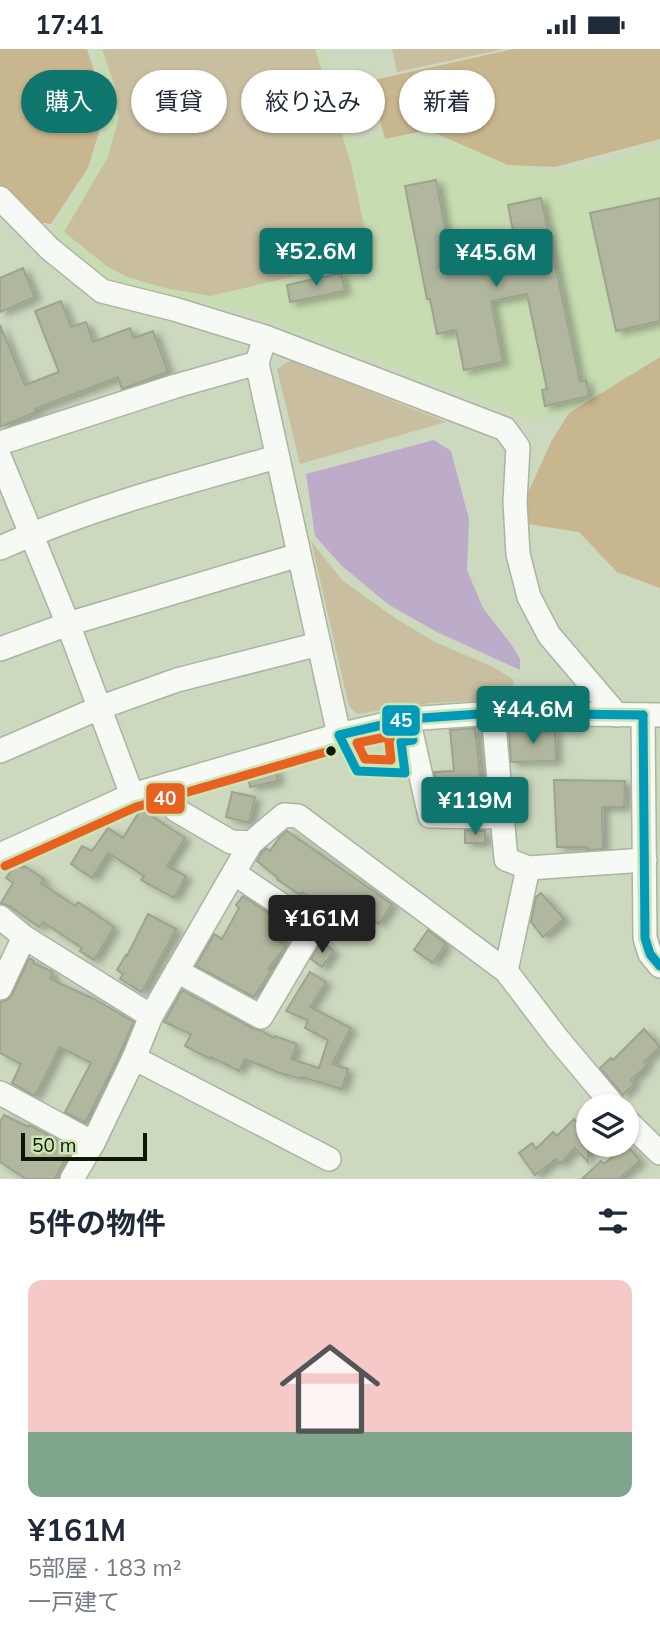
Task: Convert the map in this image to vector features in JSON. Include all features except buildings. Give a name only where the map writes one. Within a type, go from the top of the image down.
[{"type":"street","points":[[0,198],[50,249],[102,291],[174,309],[265,337],[505,429],[518,447],[515,502],[518,554],[529,597],[549,635],[617,715]]},
{"type":"street","points":[[265,337],[257,363],[339,735]]},
{"type":"street","points":[[0,443],[163,390],[257,363]]},
{"type":"street","points":[[0,548],[31,534],[149,493],[277,457]]},
{"type":"street","points":[[0,458],[68,624],[132,795]]},
{"type":"street","points":[[0,649],[68,624],[299,555]]},
{"type":"street","points":[[0,751],[99,708],[177,680],[319,644]]},
{"type":"street","points":[[493,713],[506,859],[528,867],[645,860]]},
{"type":"street","points":[[0,855],[132,795],[339,735],[408,719],[493,713],[651,715],[645,938],[650,954],[660,966]]},
{"type":"street","points":[[408,719],[430,816],[501,817]]},
{"type":"street","points":[[170,784],[176,810],[231,842],[251,843]]},
{"type":"street","points":[[72,1179],[93,1143],[151,1016],[251,843],[284,815],[298,816],[506,971],[604,1094]]},
{"type":"street","points":[[506,971],[528,867]]},
{"type":"street","points":[[177,971],[261,1017],[275,995],[314,927],[234,873]]},
{"type":"street","points":[[0,917],[24,937],[151,1016]]},
{"type":"street","points":[[0,988],[24,937]]},
{"type":"street","points":[[134,1058],[329,1159]]},
{"type":"street","points":[[0,1093],[93,1143]]},
{"type":"street","points":[[639,1132],[660,1153]]},
{"type":"shaded area","points":[[0,49],[87,49],[94,70],[21,70],[21,133],[99,133],[88,168],[51,224],[0,217]]},
{"type":"shaded area","points":[[94,49],[320,49],[327,70],[241,70],[241,133],[348,133],[352,146],[380,136],[431,138],[549,173],[586,168],[660,147],[660,356],[577,417],[531,419],[245,312],[133,287],[104,274],[52,233],[94,163],[105,133],[117,133],[117,70],[100,70]]},
{"type":"shaded area","points":[[102,49],[315,49],[322,70],[241,70],[241,133],[341,133],[351,164],[371,258],[210,296],[165,288],[127,277],[108,267],[64,232],[108,157],[114,133],[117,133],[117,70],[109,70]]},
{"type":"shaded area","points":[[392,49],[504,49],[399,70],[397,72]]},
{"type":"shaded area","points":[[513,49],[660,49],[660,139],[555,167],[508,165],[435,133],[495,133],[495,70],[418,70]]},
{"type":"shaded area","points":[[399,74],[399,133],[414,133],[385,139],[385,77]]},
{"type":"shaded area","points":[[660,357],[660,588],[617,572],[579,532],[528,524],[527,495],[552,440],[569,413]]},
{"type":"shaded area","points":[[291,360],[446,422],[300,464],[277,369]]},
{"type":"shaded area","points":[[434,440],[451,451],[469,519],[467,570],[483,608],[520,659],[520,670],[437,632],[389,605],[342,566],[315,536],[306,474]]},
{"type":"shaded area","points":[[311,541],[342,580],[398,620],[435,642],[491,666],[513,679],[514,702],[430,703],[357,714],[349,706]]},
{"type":"transit line","name":"45","points":[[408,719],[493,713],[643,715]]},
{"type":"transit line","name":"45","points":[[643,715],[645,938],[650,954],[660,966]]},
{"type":"transit line","name":"45","points":[[408,719],[413,740],[401,742],[405,773],[357,771],[339,735],[408,719]]},
{"type":"transit line","name":"40","points":[[391,736],[391,760],[365,759],[357,743],[391,736]]},
{"type":"transit line","name":"40","points":[[5,866],[136,807],[333,750]]}]
